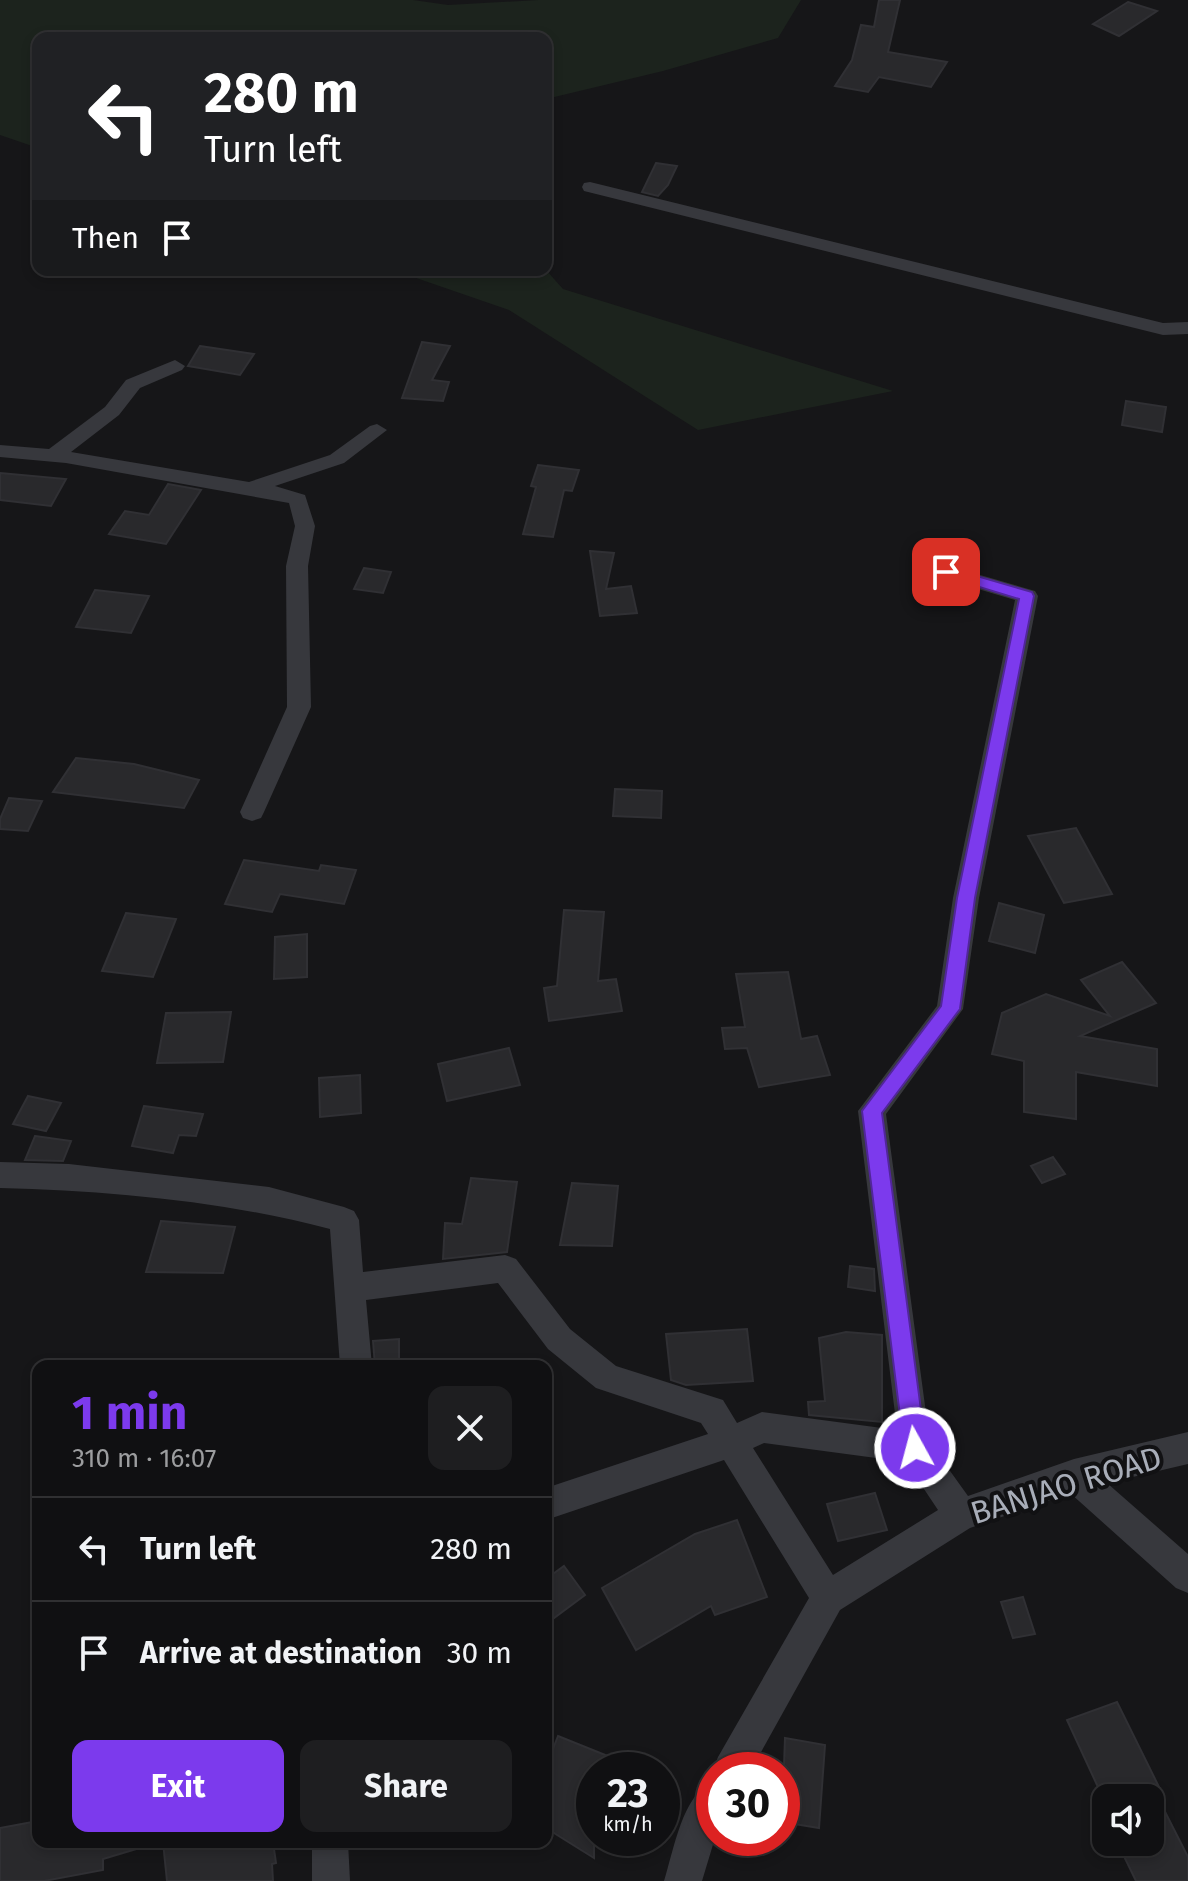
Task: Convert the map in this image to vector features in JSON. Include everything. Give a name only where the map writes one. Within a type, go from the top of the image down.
[{"type":"street","points":[[590,187],[1163,329],[1188,328]]},
{"type":"street","points":[[53,456],[112,411],[133,384],[175,366]]},
{"type":"street","points":[[246,488],[337,459],[377,430]]},
{"type":"street","points":[[0,451],[53,456],[290,495],[301,505],[305,526],[297,566],[299,707],[252,812]]},
{"type":"street","points":[[946,572],[1027,596],[966,898],[950,1009],[872,1111],[915,1448],[961,1515]]},
{"type":"street","points":[[0,1175],[69,1177],[269,1200],[344,1220],[355,1360]]},
{"type":"street","points":[[349,1288],[505,1269],[559,1339],[607,1378],[712,1411],[828,1598]]},
{"type":"street","points":[[552,1502],[731,1442],[762,1427],[915,1448]]},
{"type":"street","name":"BANJAO ROAD","points":[[741,1752],[828,1598],[961,1515],[1074,1475],[1188,1448]]},
{"type":"street","points":[[1074,1475],[1188,1576]]},
{"type":"street","points":[[683,1881],[696,1841]]},
{"type":"street","points":[[330,1848],[331,1881]]},
{"type":"shaded area","points":[[0,0],[413,0],[448,5],[539,0],[801,0],[778,38],[663,71],[552,98],[552,32],[32,32],[32,146],[0,135]]},
{"type":"shaded area","points":[[410,276],[551,276],[563,289],[893,391],[698,430],[509,310]]},
{"type":"building","points":[[879,0],[900,0],[888,52],[947,62],[931,87],[879,77],[868,92],[835,86],[852,60],[861,25],[874,27]]},
{"type":"building","points":[[1128,2],[1157,11],[1119,36],[1093,24]]},
{"type":"building","points":[[656,163],[677,166],[668,185],[658,196],[642,192]]},
{"type":"building","points":[[422,342],[450,346],[432,380],[449,382],[443,401],[402,398]]},
{"type":"building","points":[[200,346],[254,354],[240,375],[188,366]]},
{"type":"building","points":[[1126,401],[1166,407],[1162,432],[1122,425]]},
{"type":"building","points":[[538,465],[579,470],[572,491],[564,490],[553,537],[523,534],[536,487],[531,486]]},
{"type":"building","points":[[0,473],[66,479],[51,506],[0,500]]},
{"type":"building","points":[[168,484],[201,490],[166,544],[109,534],[125,511],[149,515]]},
{"type":"building","points":[[590,551],[614,553],[606,589],[631,586],[637,613],[600,616]]},
{"type":"building","points":[[364,568],[391,572],[383,593],[354,589]]},
{"type":"building","points":[[95,590],[149,596],[131,633],[76,627]]},
{"type":"building","points":[[76,758],[134,764],[199,780],[184,808],[53,792]]},
{"type":"building","points":[[615,789],[662,791],[661,818],[613,816]]},
{"type":"building","points":[[9,798],[42,801],[28,831],[0,829],[0,819]]},
{"type":"building","points":[[1076,828],[1112,894],[1064,903],[1028,836]]},
{"type":"building","points":[[244,860],[319,871],[321,865],[356,870],[344,904],[280,894],[272,912],[225,904]]},
{"type":"building","points":[[999,903],[1044,915],[1035,953],[989,941]]},
{"type":"building","points":[[564,910],[604,912],[598,981],[616,979],[622,1011],[549,1021],[544,988],[557,986]]},
{"type":"building","points":[[126,913],[176,919],[153,977],[102,971]]},
{"type":"building","points":[[307,934],[307,977],[274,979],[275,937]]},
{"type":"building","points":[[1122,962],[1156,1003],[1080,1036],[1157,1049],[1157,1086],[1076,1072],[1076,1119],[1024,1112],[1024,1061],[992,1054],[1002,1013],[1046,994],[1110,1016],[1081,980]]},
{"type":"building","points":[[788,972],[801,1039],[817,1036],[830,1075],[759,1087],[747,1048],[725,1049],[722,1028],[745,1027],[736,974]]},
{"type":"building","points":[[231,1012],[223,1062],[157,1063],[166,1013]]},
{"type":"building","points":[[509,1048],[520,1085],[447,1101],[438,1064]]},
{"type":"building","points":[[360,1075],[361,1113],[320,1117],[319,1078]]},
{"type":"building","points":[[28,1096],[61,1103],[46,1131],[13,1124]]},
{"type":"building","points":[[144,1106],[203,1114],[196,1136],[179,1135],[173,1153],[132,1146]]},
{"type":"building","points":[[35,1136],[71,1141],[63,1161],[25,1160]]},
{"type":"building","points":[[1053,1157],[1065,1174],[1042,1183],[1031,1166]]},
{"type":"building","points":[[471,1178],[517,1182],[507,1252],[443,1259],[445,1223],[462,1224]]},
{"type":"building","points":[[572,1183],[618,1186],[612,1246],[560,1245]]},
{"type":"building","points":[[161,1221],[235,1227],[223,1273],[146,1272]]},
{"type":"building","points":[[850,1266],[874,1269],[875,1291],[848,1287]]},
{"type":"building","points":[[747,1329],[753,1381],[686,1385],[671,1380],[666,1334]]},
{"type":"building","points":[[846,1332],[882,1335],[882,1422],[809,1415],[808,1402],[825,1401],[819,1338]]},
{"type":"building","points":[[399,1339],[399,1360],[375,1360],[373,1341]]},
{"type":"building","points":[[875,1493],[887,1530],[838,1541],[827,1504]]},
{"type":"building","points":[[737,1520],[767,1597],[715,1615],[711,1606],[636,1650],[602,1588],[695,1534]]},
{"type":"building","points":[[564,1566],[585,1595],[552,1620],[552,1575]]},
{"type":"building","points":[[1023,1597],[1035,1634],[1013,1638],[1001,1602]]},
{"type":"building","points":[[1117,1702],[1158,1784],[1097,1784],[1067,1720]]},
{"type":"building","points":[[558,1736],[598,1752],[576,1752],[576,1847],[552,1832],[552,1752]]},
{"type":"building","points":[[785,1738],[825,1745],[819,1828],[800,1825],[800,1752],[784,1752]]},
{"type":"building","points":[[1164,1810],[1188,1857],[1188,1881],[1136,1881],[1124,1856],[1164,1856]]},
{"type":"building","points":[[32,1822],[32,1848],[140,1848],[103,1859],[103,1870],[44,1881],[0,1881],[0,1828]]},
{"type":"building","points":[[164,1848],[274,1848],[276,1863],[272,1864],[273,1881],[167,1881]]},
{"type":"route","points":[[915,1448],[872,1111],[950,1009],[966,898],[1027,596],[946,572]]}]
